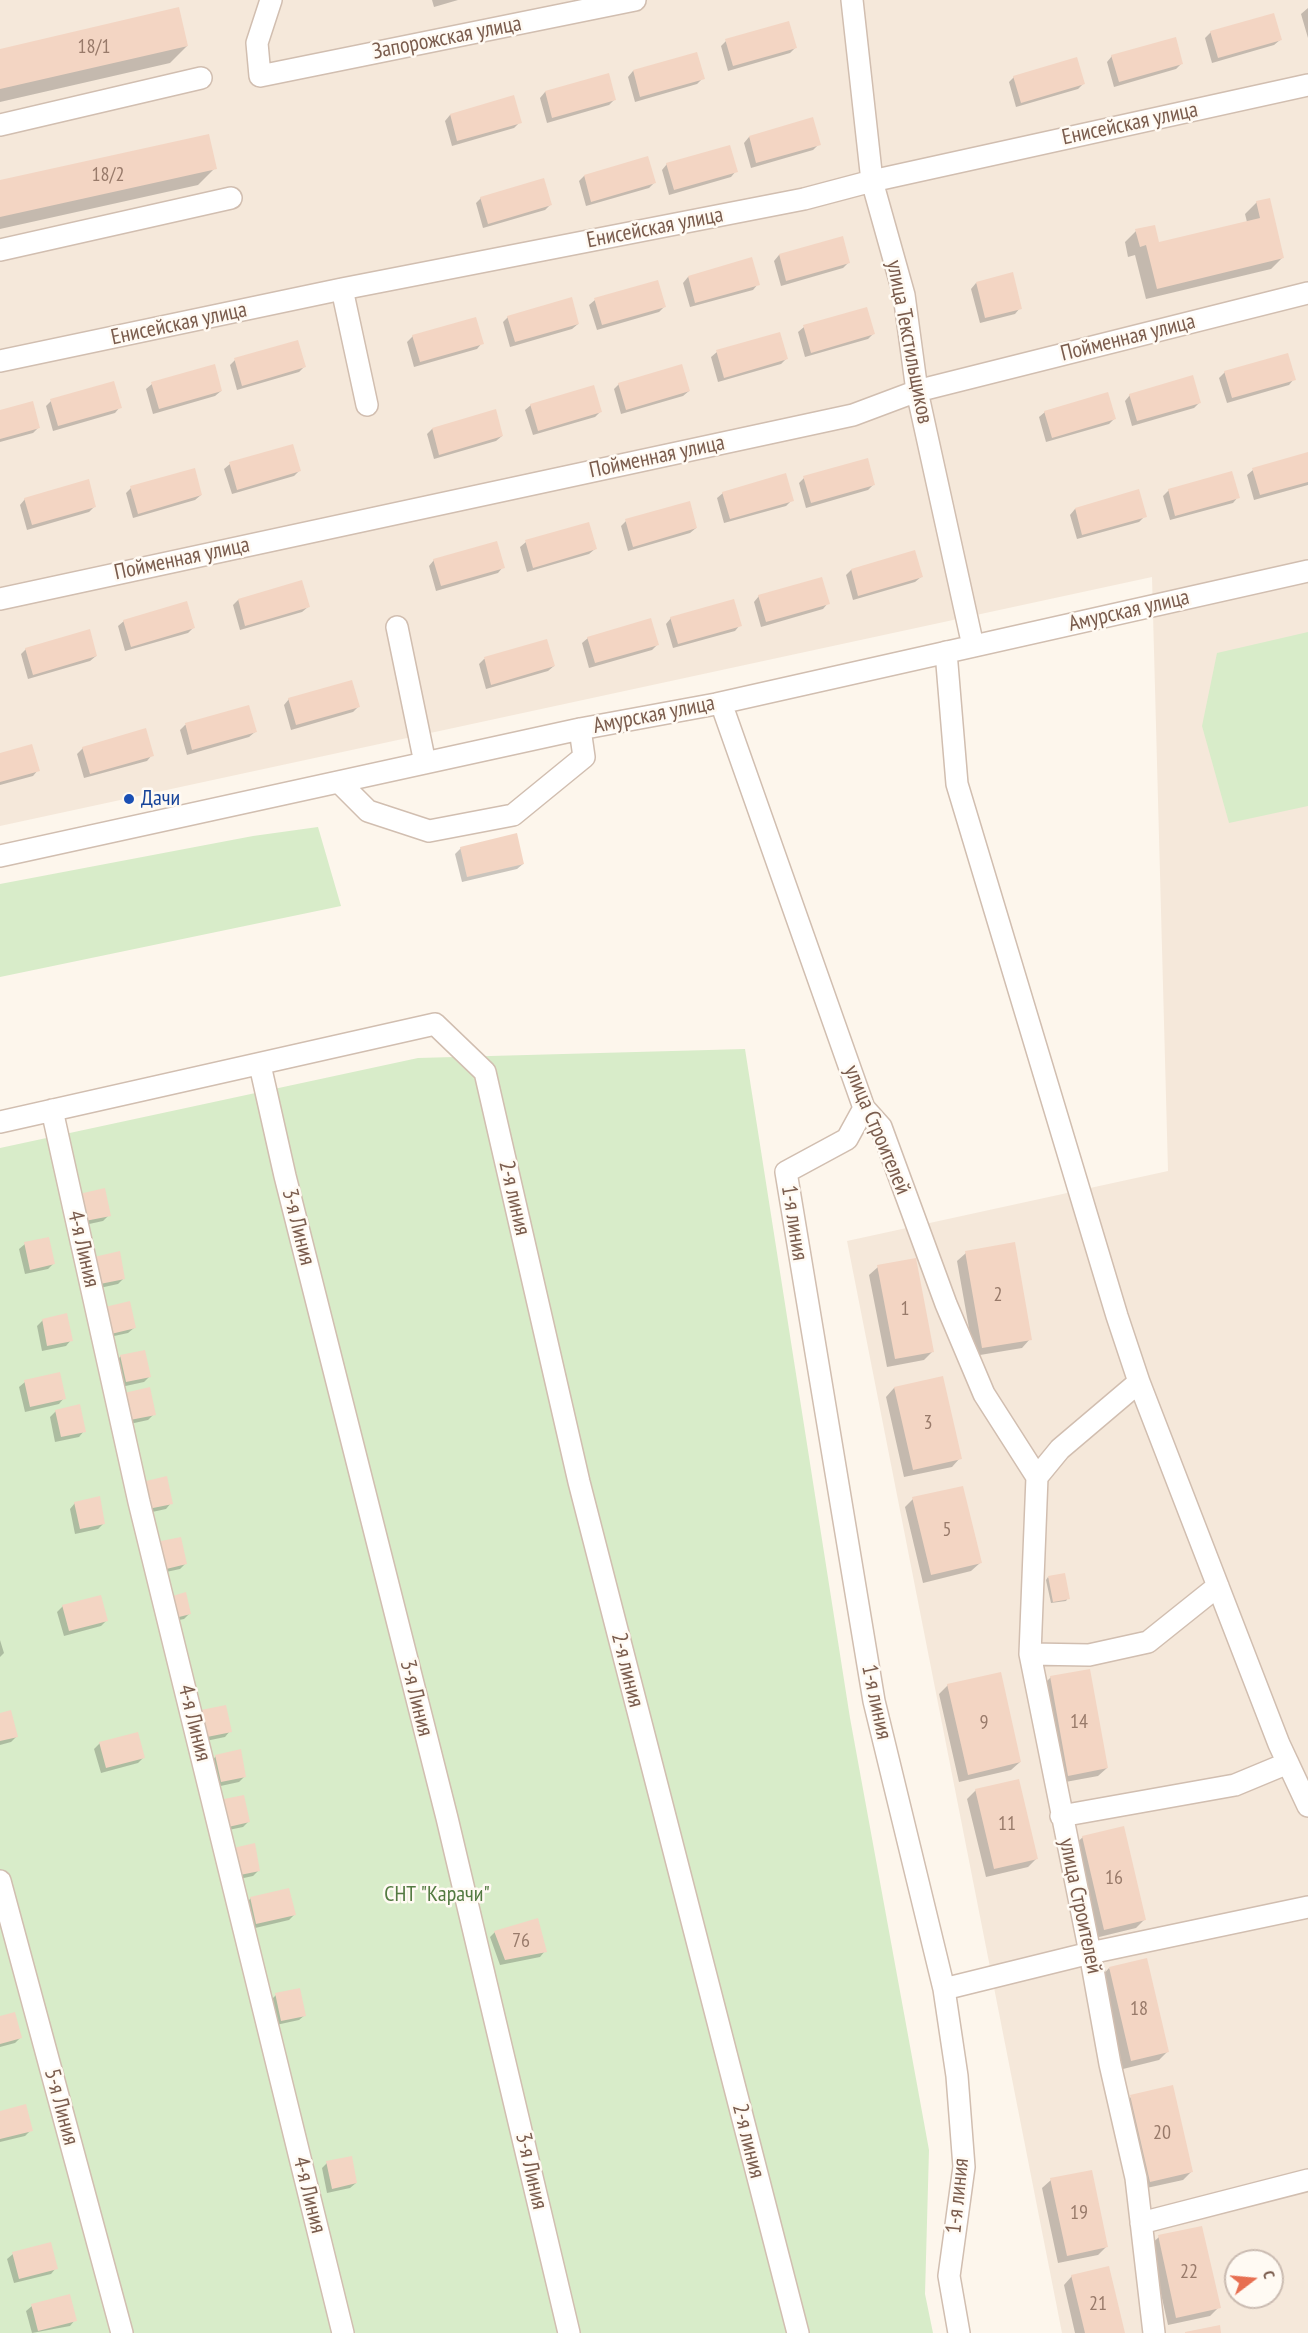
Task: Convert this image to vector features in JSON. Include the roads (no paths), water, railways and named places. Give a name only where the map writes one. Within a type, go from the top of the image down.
[{"type":"street","name":"Запорожская улица","points":[[271,0],[257,43],[260,76],[635,0]]},
{"type":"street","name":"улица Текстильщиков","points":[[852,0],[872,181],[904,295],[917,391],[973,646]]},
{"type":"street","points":[[0,125],[201,78]]},
{"type":"street","name":"Енисейская улица","points":[[0,362],[342,289],[804,199],[872,181],[1308,85]]},
{"type":"street","points":[[0,250],[231,198]]},
{"type":"street","points":[[342,289],[367,405]]},
{"type":"street","name":"Пойменная улица","points":[[0,599],[854,415],[917,391],[1308,293]]},
{"type":"street","name":"Амурская улица","points":[[0,856],[580,729],[721,703],[1308,570]]},
{"type":"street","points":[[397,627],[425,763]]},
{"type":"street","points":[[946,652],[957,784],[1139,1382],[1288,1763],[1308,1806]]},
{"type":"street","name":"улица Строителей","points":[[721,703],[864,1108],[881,1127],[946,1304],[984,1394],[1037,1477],[1030,1654],[1110,2064],[1136,2178],[1154,2333]]},
{"type":"street","points":[[340,783],[368,811],[429,831],[513,815],[584,757],[580,729]]},
{"type":"street","name":"2-я линия","points":[[260,1065],[435,1024],[485,1072],[579,1482],[798,2333]]},
{"type":"street","points":[[0,1122],[260,1065]]},
{"type":"street","name":"3-я Линия","points":[[260,1065],[285,1176],[447,1818],[569,2333]]},
{"type":"street","name":"1-я линия","points":[[864,1108],[848,1139],[786,1172],[874,1701],[944,1989],[957,2076],[964,2167],[948,2276],[959,2333]]},
{"type":"street","name":"4-я Линия","points":[[52,1110],[139,1502],[343,2333]]},
{"type":"street","points":[[1037,1477],[1060,1449],[1139,1382]]},
{"type":"street","points":[[1030,1654],[1089,1655],[1148,1642],[1218,1586]]},
{"type":"street","points":[[1061,1816],[1235,1785],[1288,1763]]},
{"type":"street","name":"5-я Линия","points":[[0,1881],[122,2333]]},
{"type":"street","points":[[944,1989],[1090,1953],[1308,1908]]},
{"type":"street","points":[[1141,2223],[1308,2180]]},
{"type":"place","name":"Дачи","points":[[129,799]]},
{"type":"park label","name":"СНТ \"Карачи\"","points":[[437,1895]]}]
